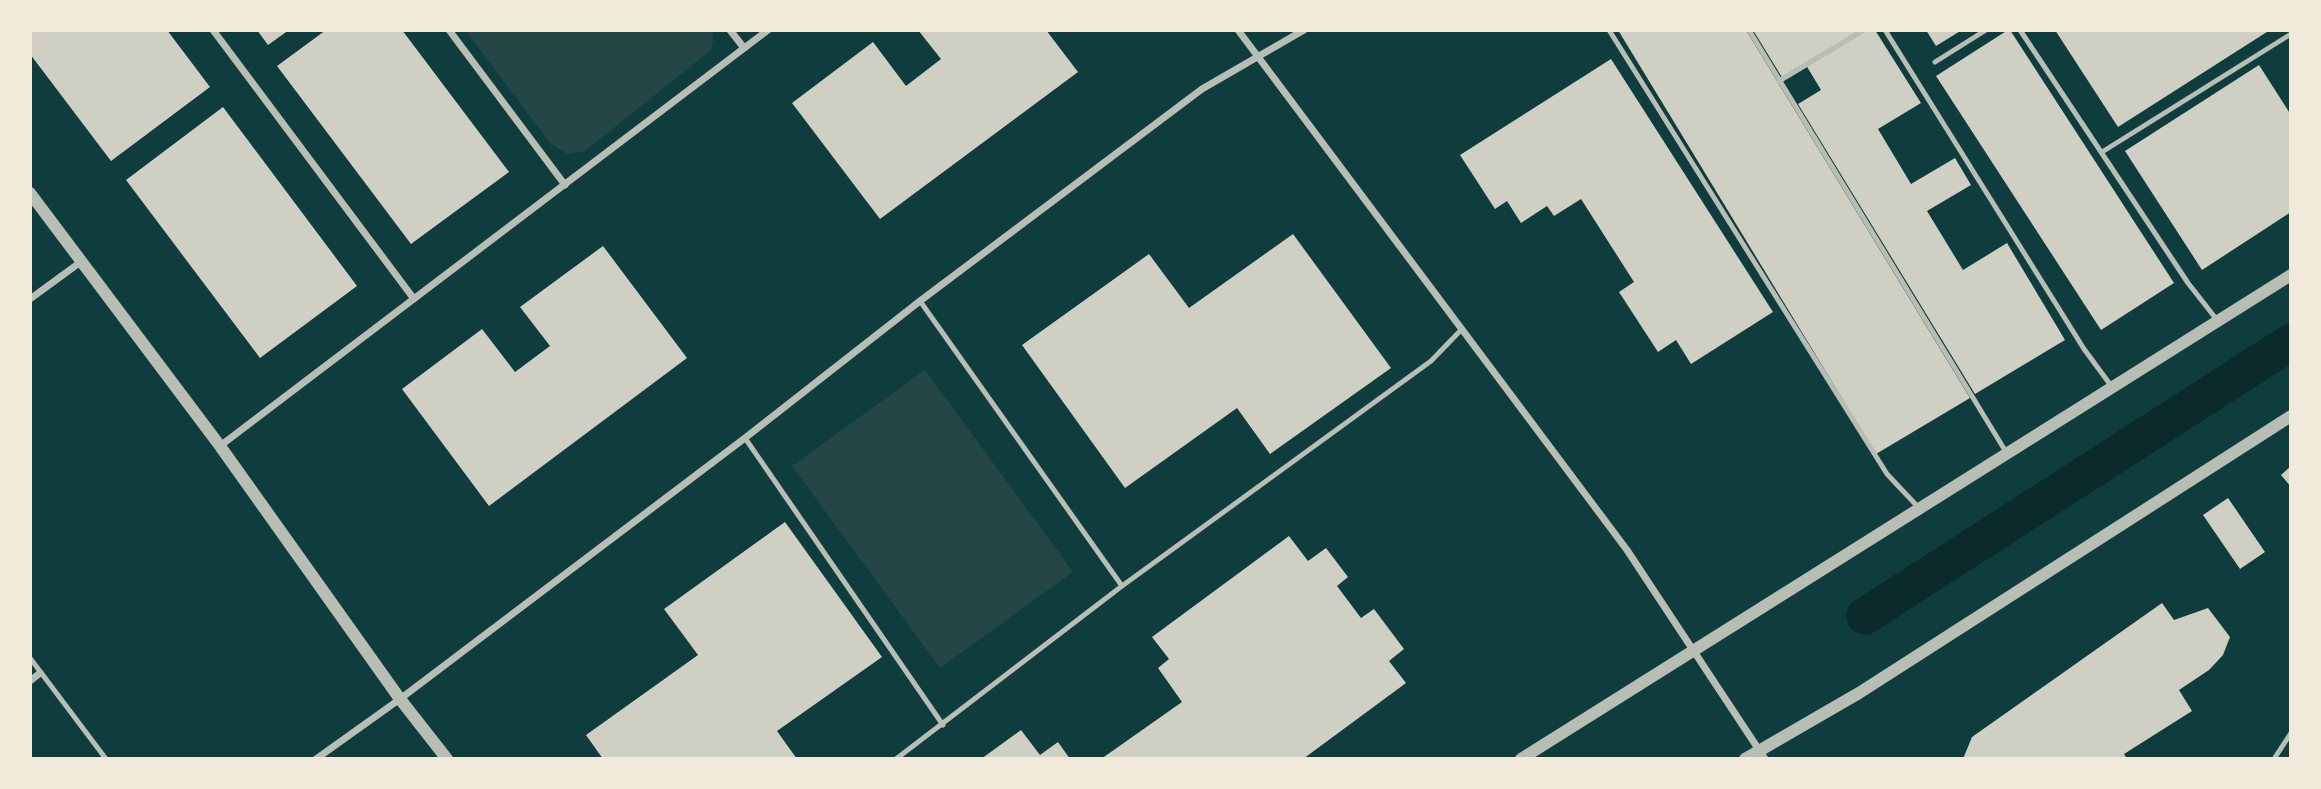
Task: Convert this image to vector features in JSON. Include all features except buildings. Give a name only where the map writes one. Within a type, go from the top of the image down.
[{"type":"street","points":[[213,30],[414,299]]},
{"type":"street","points":[[449,30],[565,185]]},
{"type":"street","points":[[730,30],[744,48]]},
{"type":"street","points":[[220,446],[768,30]]},
{"type":"street","points":[[1238,30],[1627,550],[1762,755]]},
{"type":"street","points":[[316,759],[400,699],[745,438],[919,301],[1202,89],[1304,30]]},
{"type":"street","points":[[30,193],[220,446],[400,699],[447,759]]},
{"type":"street","points":[[30,299],[82,261]]},
{"type":"street","points":[[1521,759],[2291,275]]},
{"type":"street","points":[[1745,759],[1762,755],[2291,416]]},
{"type":"street","points":[[30,681],[40,673]]},
{"type":"lane","points":[[1609,30],[1887,474],[1921,510]]},
{"type":"lane","points":[[1749,30],[2007,454]]},
{"type":"lane","points":[[1779,81],[1864,30]]},
{"type":"lane","points":[[1885,30],[2084,348],[2112,387]]},
{"type":"lane","points":[[1934,62],[1986,30]]},
{"type":"lane","points":[[2020,30],[2188,283],[2218,321]]},
{"type":"lane","points":[[2102,152],[2291,34]]},
{"type":"lane","points":[[919,301],[1122,586]]},
{"type":"lane","points":[[896,759],[1122,586],[1431,361],[1461,330]]},
{"type":"lane","points":[[745,438],[943,725]]},
{"type":"lane","points":[[30,658],[106,759]]},
{"type":"lane","points":[[2274,759],[2291,733]]},
{"type":"shaded area","points":[[465,30],[712,30],[713,41],[711,50],[585,151],[568,154],[550,143]]},
{"type":"shaded area","points":[[925,370],[1073,572],[940,668],[792,466]]},
{"type":"waterway","points":[[1865,616],[2291,342]]}]
